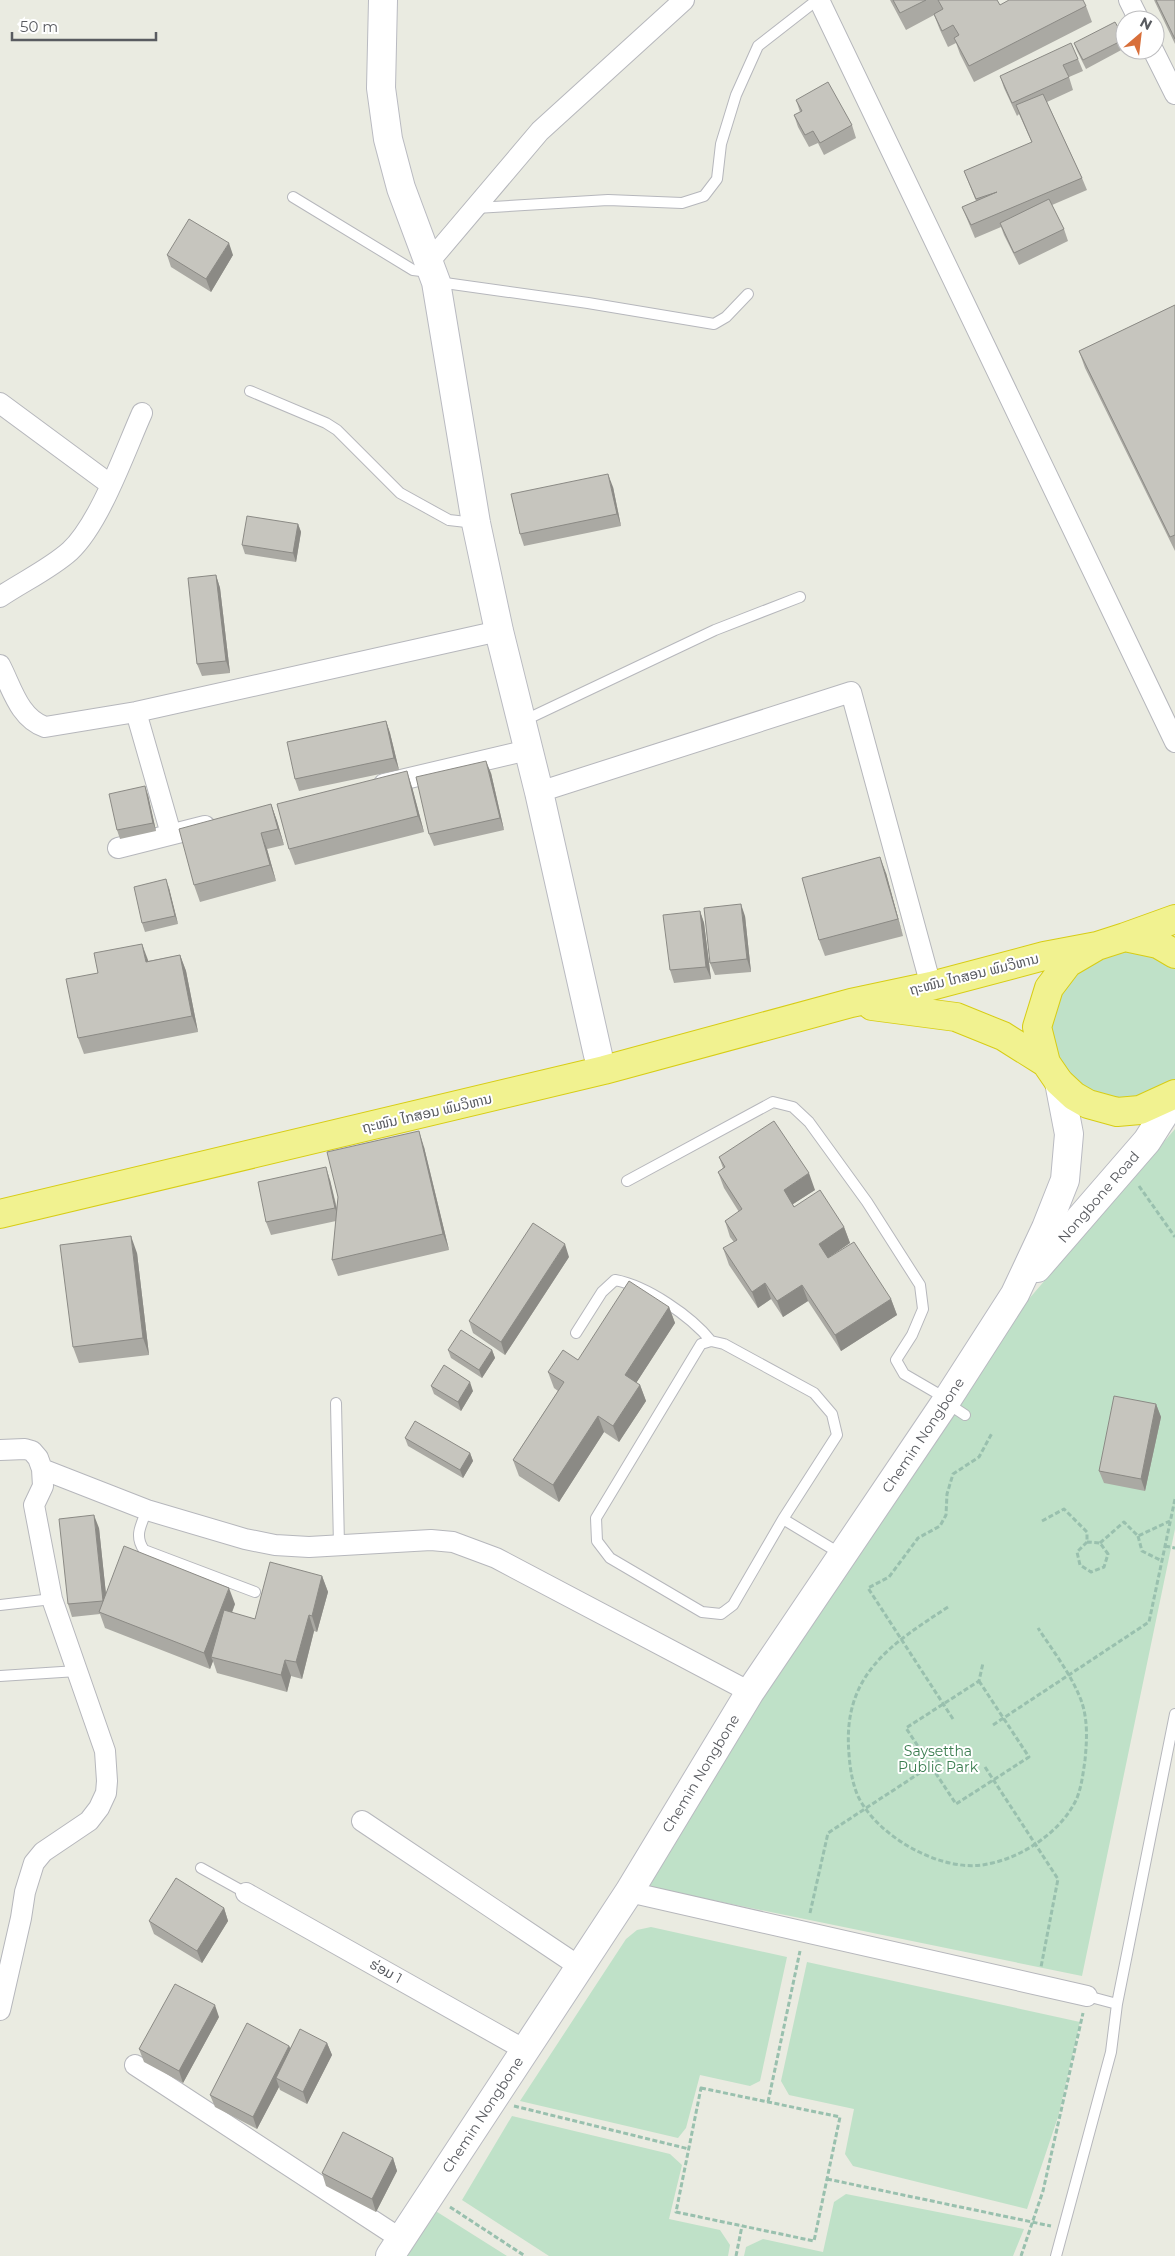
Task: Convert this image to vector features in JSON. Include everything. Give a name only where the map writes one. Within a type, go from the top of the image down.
[{"type":"highway","points":[[1053,1073],[1037,1028],[1049,988],[1068,963],[1097,946],[1175,919]]},
{"type":"highway","points":[[1125,937],[1158,944],[1175,954]]},
{"type":"highway","name":"ຖະໜົນ ໄກສອນ ພົມວິຫານ","points":[[0,1214],[604,1070],[851,1003],[931,986],[1044,956],[1097,946]]},
{"type":"highway","name":"ຖະໜົນ ໄກສອນ ພົມວິຫານ","points":[[0,1198],[598,1055],[798,1003],[851,1003],[956,1017],[1003,1036],[1053,1073],[1074,1096],[1088,1104],[1117,1112],[1140,1110],[1175,1095]]},
{"type":"street","points":[[383,0],[381,88],[388,139],[401,188],[432,272],[476,523],[498,631],[539,792],[598,1055]]},
{"type":"street","points":[[432,272],[476,208],[540,131],[684,0]]},
{"type":"street","points":[[818,0],[1175,742]]},
{"type":"street","points":[[1158,60],[1175,94]]},
{"type":"street","points":[[0,403],[111,485]]},
{"type":"street","points":[[0,597],[69,552],[81,539],[111,485],[142,413]]},
{"type":"street","points":[[0,664],[25,715],[34,723],[45,727],[136,712],[498,631]]},
{"type":"street","points":[[539,792],[851,692],[931,986]]},
{"type":"street","points":[[136,712],[171,834]]},
{"type":"street","points":[[364,788],[528,750]]},
{"type":"street","points":[[118,848],[219,822]]},
{"type":"street","points":[[1015,1294],[1046,1228],[1065,1180],[1069,1134],[1053,1073]]},
{"type":"street","name":"Nongbone Road","points":[[1015,1294],[1147,1141],[1175,1095]]},
{"type":"street","name":"Chemin Nongbone","points":[[396,2247],[629,1892],[750,1692],[842,1555],[952,1406],[993,1342],[1015,1294]]},
{"type":"street","points":[[0,1450],[25,1449],[32,1451],[36,1454],[42,1469],[44,1486],[34,1505],[52,1599],[105,1751],[107,1781],[106,1793],[89,1821],[43,1852],[34,1863],[25,1892],[0,2010]]},
{"type":"street","points":[[42,1469],[147,1510],[245,1539],[275,1545],[338,1546],[431,1540],[453,1542],[474,1549],[750,1692]]},
{"type":"street","points":[[362,1821],[580,1967]]},
{"type":"street","points":[[629,1892],[1087,1996]]},
{"type":"street","name":"ຮ່ອມ 1","points":[[246,1893],[525,2050]]},
{"type":"street","points":[[135,2065],[396,2247]]},
{"type":"lane","points":[[476,208],[608,200],[682,202],[704,196],[717,179],[724,136],[736,95],[758,46],[818,0]]},
{"type":"lane","points":[[293,197],[413,270],[432,272],[588,303],[714,324],[726,317],[748,294]]},
{"type":"lane","points":[[250,392],[326,423],[337,430],[400,493],[449,520],[476,523]]},
{"type":"lane","points":[[522,721],[715,630],[800,597]]},
{"type":"lane","points":[[627,1181],[773,1102],[793,1107],[809,1122],[842,1166],[920,1286],[923,1309],[912,1335],[896,1360],[904,1374],[952,1406]]},
{"type":"lane","points":[[576,1333],[602,1292],[615,1280],[631,1283],[681,1313],[699,1326],[711,1341]]},
{"type":"lane","points":[[711,1341],[724,1344],[814,1393],[832,1414],[837,1435],[783,1519],[733,1605],[721,1614],[702,1612],[610,1558],[598,1541],[596,1518],[701,1344],[711,1341]]},
{"type":"lane","points":[[336,1403],[338,1546]]},
{"type":"lane","points":[[147,1510],[137,1535],[139,1543],[144,1550],[255,1592]]},
{"type":"lane","points":[[783,1519],[842,1555]]},
{"type":"lane","points":[[0,1605],[52,1599]]},
{"type":"lane","points":[[0,1676],[77,1671]]},
{"type":"lane","points":[[1056,2256],[1111,2052],[1117,2004],[1175,1714]]},
{"type":"lane","points":[[201,1868],[246,1893]]},
{"type":"lane","points":[[1087,1996],[1117,2004]]},
{"type":"path","points":[[1124,1168],[1175,1237]]},
{"type":"path","points":[[953,1719],[868,1588],[889,1577],[918,1538],[940,1526],[946,1515],[947,1494],[953,1474],[979,1457],[992,1433]]},
{"type":"path","points":[[994,1724],[1149,1622],[1175,1499]]},
{"type":"path","points":[[1042,1520],[1064,1509],[1087,1532],[1087,1542],[1078,1552],[1080,1565],[1092,1572],[1104,1567],[1108,1554],[1100,1543]]},
{"type":"path","points":[[1138,1536],[1170,1521]]},
{"type":"path","points":[[1087,1542],[1100,1543],[1124,1522],[1138,1536],[1142,1552],[1162,1561]]},
{"type":"path","points":[[1165,1546],[1175,1548]]},
{"type":"path","points":[[948,1607],[900,1638],[879,1658],[860,1685],[848,1720],[850,1772],[858,1795],[866,1808],[890,1835],[919,1852],[952,1863],[982,1865],[1010,1857],[1035,1844],[1056,1829],[1075,1803],[1083,1773],[1086,1720],[1081,1701],[1069,1675],[1038,1628]]},
{"type":"path","points":[[979,1681],[1029,1757],[956,1804],[906,1728],[979,1681],[983,1663]]},
{"type":"path","points":[[810,1912],[828,1832],[942,1759]]},
{"type":"path","points":[[985,1767],[1058,1879],[1041,1966]]},
{"type":"path","points":[[768,2102],[805,1932]]},
{"type":"path","points":[[1021,2256],[1043,2191],[1087,1996]]},
{"type":"path","points":[[701,2088],[840,2117],[814,2241],[676,2212],[689,2149],[701,2088]]},
{"type":"path","points":[[492,2101],[689,2149]]},
{"type":"path","points":[[827,2179],[1063,2229]]},
{"type":"path","points":[[431,2194],[526,2256]]},
{"type":"path","points":[[736,2256],[742,2226]]},
{"type":"green space","points":[[1125,942],[1175,960],[1175,1087],[1135,1107],[1093,1100],[1050,1062],[1050,1003],[1071,969]]},
{"type":"green space","name":"Saysettha Public Park","points":[[1175,1129],[1175,1529],[1082,1976],[644,1886],[761,1691],[1003,1329]]},
{"type":"green space","points":[[651,1927],[787,1957],[760,2081],[750,2086],[700,2075],[686,2128],[678,2138],[520,2101],[626,1939],[637,1930]]},
{"type":"green space","points":[[807,1962],[1080,2022],[1058,2117],[1027,2209],[853,2166],[845,2154],[854,2109],[789,2095],[781,2081]]},
{"type":"green space","points":[[512,2116],[670,2154],[682,2165],[669,2219],[720,2230],[730,2245],[728,2256],[549,2256],[462,2200]]},
{"type":"green space","points":[[846,2194],[1024,2229],[1013,2256],[744,2256],[746,2247],[763,2239],[823,2252],[834,2202]]},
{"type":"green space","points":[[434,2210],[507,2256],[404,2256]]},
{"type":"building","points":[[893,0],[926,0],[900,13]]},
{"type":"building","points":[[938,0],[997,0],[1000,5],[1009,0],[1083,0],[1086,6],[969,66],[954,38],[959,35],[953,25],[942,31],[934,14],[943,9]]},
{"type":"building","points":[[1156,0],[1175,0],[1175,39],[1165,18],[1165,10],[1161,10]]},
{"type":"building","points":[[1115,22],[1115,44],[1083,60],[1074,43]]},
{"type":"building","points":[[1071,43],[1078,59],[1063,65],[1069,77],[1012,103],[1000,76]]},
{"type":"building","points":[[828,82],[852,125],[820,143],[813,131],[805,135],[794,115],[802,111],[796,100]]},
{"type":"building","points":[[1043,94],[1082,178],[971,225],[962,207],[997,192],[976,199],[964,171],[1032,142],[1016,105]]},
{"type":"building","points":[[1049,199],[1064,229],[1014,253],[1000,223]]},
{"type":"building","points":[[189,219],[229,243],[206,279],[167,255]]},
{"type":"building","points":[[1175,305],[1175,535],[1170,537],[1079,351]]},
{"type":"building","points":[[608,474],[617,514],[520,534],[511,494]]},
{"type":"building","points":[[247,516],[298,524],[293,553],[242,545]]},
{"type":"building","points":[[216,575],[226,661],[197,664],[188,578]]},
{"type":"building","points":[[386,721],[394,758],[295,779],[287,742]]},
{"type":"building","points":[[486,761],[500,818],[429,834],[416,777]]},
{"type":"building","points":[[407,771],[418,816],[289,849],[277,804]]},
{"type":"building","points":[[145,786],[153,823],[117,830],[109,794]]},
{"type":"building","points":[[271,804],[278,829],[261,833],[270,865],[194,885],[179,829]]},
{"type":"building","points":[[880,857],[898,919],[819,940],[802,878]]},
{"type":"building","points":[[166,879],[175,916],[142,923],[134,887]]},
{"type":"building","points":[[741,904],[747,959],[710,963],[704,908]]},
{"type":"building","points":[[700,911],[706,967],[670,970],[663,915]]},
{"type":"building","points":[[142,944],[146,962],[180,955],[192,1016],[78,1038],[66,979],[98,973],[94,953]]},
{"type":"building","points":[[774,1121],[809,1173],[784,1190],[794,1207],[820,1190],[844,1227],[819,1244],[828,1258],[854,1242],[891,1299],[835,1335],[802,1285],[777,1301],[765,1283],[752,1292],[723,1248],[737,1240],[725,1221],[742,1209],[718,1172],[725,1167],[719,1157]]},
{"type":"building","points":[[419,1131],[443,1234],[332,1260],[338,1197],[327,1152]]},
{"type":"building","points":[[326,1167],[335,1208],[266,1222],[258,1182]]},
{"type":"building","points":[[533,1223],[565,1244],[501,1342],[469,1321]]},
{"type":"building","points":[[131,1236],[143,1338],[73,1347],[60,1245]]},
{"type":"building","points":[[629,1281],[669,1307],[625,1375],[640,1385],[613,1426],[598,1416],[553,1485],[513,1460],[564,1382],[548,1372],[563,1350],[578,1360]]},
{"type":"building","points":[[461,1330],[492,1350],[479,1370],[448,1350]]},
{"type":"building","points":[[444,1365],[470,1382],[458,1402],[431,1386]]},
{"type":"building","points":[[1114,1396],[1156,1404],[1141,1479],[1099,1471]]},
{"type":"building","points":[[415,1421],[470,1453],[460,1470],[405,1438]]},
{"type":"building","points":[[94,1515],[103,1601],[68,1604],[59,1519]]},
{"type":"building","points":[[124,1546],[229,1588],[204,1653],[99,1612]]},
{"type":"building","points":[[270,1562],[322,1576],[312,1616],[309,1615],[296,1662],[285,1660],[281,1675],[211,1657],[224,1610],[255,1619]]},
{"type":"building","points":[[176,1878],[224,1908],[197,1951],[149,1921]]},
{"type":"building","points":[[175,1984],[215,2005],[179,2071],[139,2049]]},
{"type":"building","points":[[247,2023],[289,2046],[253,2117],[210,2095]]},
{"type":"building","points":[[300,2029],[327,2043],[303,2092],[276,2078]]},
{"type":"building","points":[[343,2132],[393,2158],[372,2199],[322,2173]]}]
